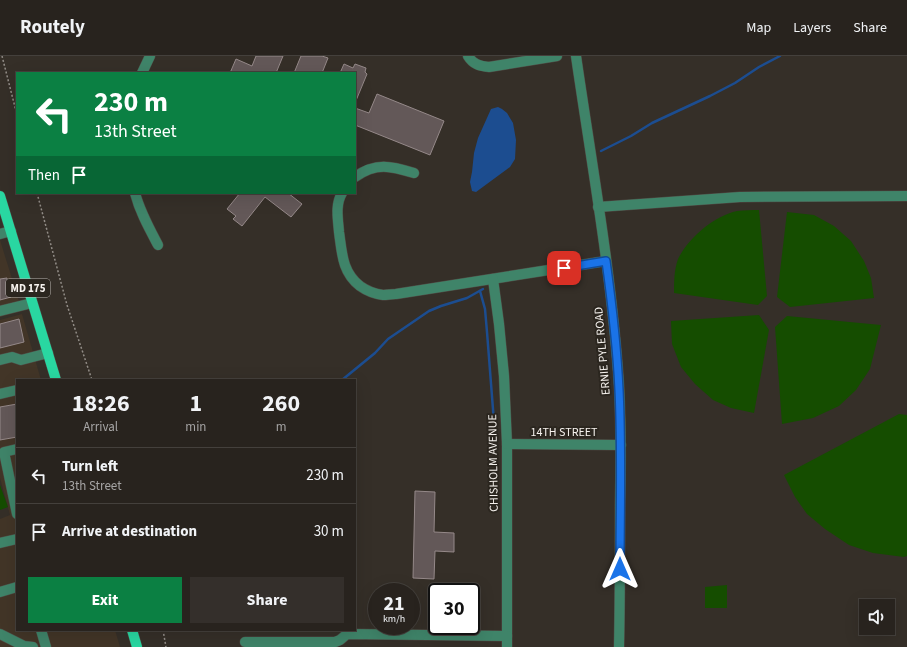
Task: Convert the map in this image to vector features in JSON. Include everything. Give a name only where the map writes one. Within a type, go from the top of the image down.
[{"type":"main road","name":"MD 175","points":[[0,196],[56,379]]},
{"type":"main road","points":[[132,631],[137,647]]},
{"type":"street","points":[[142,72],[150,56]]},
{"type":"street","points":[[468,56],[475,64],[489,67],[557,56]]},
{"type":"street","name":"ERNIE PYLE ROAD","points":[[576,56],[612,306],[619,389],[621,445],[619,647]]},
{"type":"street","points":[[356,176],[364,171],[375,168],[389,167],[414,173]]},
{"type":"street","points":[[135,194],[141,211],[158,245]]},
{"type":"street","points":[[342,194],[337,207],[342,254],[349,275],[365,289],[382,295],[606,261]]},
{"type":"street","points":[[598,207],[740,197],[907,196]]},
{"type":"street","points":[[0,234],[11,231]]},
{"type":"street","name":"CHISHOLM AVENUE","points":[[493,279],[504,376],[507,444],[507,647]]},
{"type":"street","points":[[0,311],[32,303]]},
{"type":"street","points":[[0,360],[12,357],[21,360],[48,353]]},
{"type":"street","points":[[0,394],[16,390]]},
{"type":"street","name":"14TH STREET","points":[[507,444],[621,445]]},
{"type":"street","points":[[16,449],[4,452],[16,509]]},
{"type":"street","points":[[0,543],[16,539]]},
{"type":"street","points":[[0,592],[16,587]]},
{"type":"street","points":[[41,631],[46,647]]},
{"type":"street","points":[[0,634],[24,646],[33,647]]},
{"type":"street","points":[[245,642],[334,642],[340,640],[347,634],[507,636]]},
{"type":"path","points":[[2,56],[16,111]]},
{"type":"path","points":[[37,194],[66,305],[92,379]]},
{"type":"path","points":[[163,631],[166,647]]},
{"type":"shaded area","points":[[0,240],[22,311],[0,317]]},
{"type":"shaded area","points":[[22,314],[41,379],[16,379],[16,631],[115,631],[120,647],[0,647],[0,519],[10,515],[0,478],[0,320]]},
{"type":"green space","points":[[759,210],[767,296],[758,305],[674,293],[674,280],[678,259],[682,251],[695,236],[711,223],[728,214],[737,211]]},
{"type":"green space","points":[[787,212],[814,215],[834,226],[851,241],[864,261],[871,278],[874,298],[790,307],[777,297]]},
{"type":"green space","points":[[759,315],[769,330],[754,413],[731,408],[713,400],[695,384],[681,367],[672,344],[671,321]]},
{"type":"green space","points":[[787,316],[881,325],[870,369],[856,390],[839,406],[813,418],[782,424],[775,327]]},
{"type":"green space","points":[[899,414],[907,415],[907,556],[904,557],[873,553],[849,545],[825,529],[807,514],[795,497],[784,475]]},
{"type":"green space","points":[[0,485],[8,507],[0,510]]},
{"type":"green space","points":[[727,585],[727,608],[705,608],[705,587]]},
{"type":"water","points":[[498,107],[507,113],[513,123],[516,140],[515,159],[510,167],[476,192],[472,191],[470,182],[474,153],[478,138],[491,109]]},
{"type":"building","points":[[256,56],[283,56],[276,72],[230,72],[236,59],[252,66]]},
{"type":"building","points":[[301,56],[322,56],[328,58],[322,72],[294,72]]},
{"type":"building","points":[[344,64],[353,68],[355,64],[366,68],[365,72],[367,74],[356,101],[356,72],[340,72]]},
{"type":"building","points":[[377,94],[444,121],[430,155],[356,125],[356,108],[369,113]]},
{"type":"building","points":[[239,194],[289,194],[302,204],[291,217],[265,197],[242,226],[233,219],[236,216],[227,209]]},
{"type":"building","points":[[7,278],[11,297],[0,300],[0,279]]},
{"type":"building","points":[[19,319],[24,342],[0,348],[0,324]]},
{"type":"building","points":[[16,404],[16,437],[0,440],[0,407]]},
{"type":"building","points":[[415,491],[435,492],[434,532],[454,533],[454,552],[435,551],[434,579],[413,578]]},
{"type":"waterway","points":[[601,151],[631,136],[652,123],[735,83],[759,67],[780,56]]},
{"type":"waterway","points":[[343,379],[375,353],[388,339],[429,311],[467,298],[483,289]]},
{"type":"waterway","points":[[480,291],[485,309],[495,435]]},
{"type":"route","points":[[564,268],[606,261],[612,306],[619,389],[621,445],[620,569]]}]
